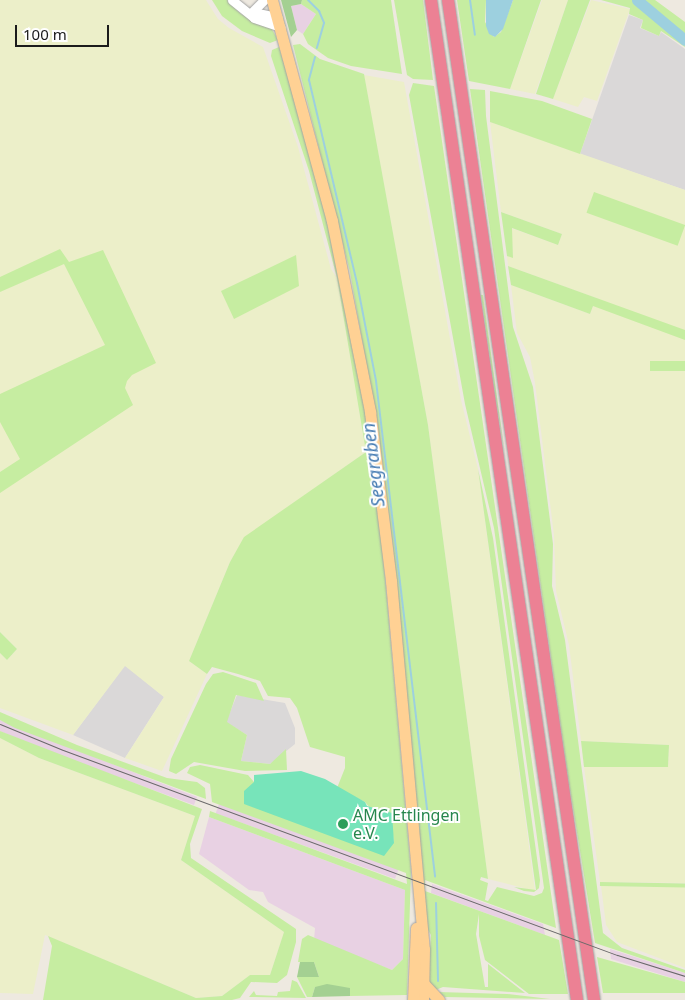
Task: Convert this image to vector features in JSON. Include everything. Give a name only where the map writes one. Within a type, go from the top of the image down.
[{"type":"highway","points":[[431,0],[577,1000]]},
{"type":"highway","points":[[448,0],[594,1000]]},
{"type":"main road","points":[[272,0],[340,255],[370,412],[391,581],[417,896],[424,949],[423,1000]]},
{"type":"main road","points":[[413,1000],[417,896]]},
{"type":"main road","points":[[424,984],[439,1000]]},
{"type":"street","points":[[232,0],[251,13],[279,22]]},
{"type":"street","points":[[251,13],[264,0]]},
{"type":"shaded area","points":[[301,4],[316,14],[303,34],[297,30],[291,6]]},
{"type":"shaded area","points":[[629,15],[643,20],[640,28],[659,36],[661,32],[685,49],[685,190],[580,154]]},
{"type":"shaded area","points":[[125,665],[164,697],[125,758],[73,735]]},
{"type":"shaded area","points":[[237,695],[285,703],[295,728],[295,744],[270,764],[241,761],[247,735],[226,722]]},
{"type":"shaded area","points":[[0,720],[197,797],[194,805],[28,744],[0,731]]},
{"type":"shaded area","points":[[219,804],[398,869],[395,879],[216,813]]},
{"type":"shaded area","points":[[209,817],[405,890],[403,959],[392,970],[314,940],[315,928],[268,902],[263,892],[249,890],[199,854]]},
{"type":"shaded area","points":[[432,884],[543,924],[545,935],[431,893]]},
{"type":"shaded area","points":[[610,949],[685,973],[685,982],[611,959]]},
{"type":"green space","points":[[0,0],[206,0],[218,19],[229,28],[263,47],[298,147],[331,269],[337,278],[366,452],[244,538],[230,562],[189,661],[207,674],[162,771],[125,758],[164,697],[125,666],[73,735],[0,708],[0,653],[7,660],[17,649],[0,632]]},
{"type":"green space","points":[[212,0],[227,0],[241,14],[270,26],[278,40],[270,43],[242,31],[222,16]]},
{"type":"green space","points":[[281,0],[302,0],[301,4],[291,6],[297,30],[291,37]]},
{"type":"green space","points":[[302,0],[391,0],[402,74],[351,66],[328,58],[308,44],[303,34],[316,14],[301,4]]},
{"type":"green space","points":[[394,0],[423,0],[433,80],[413,79],[407,75]]},
{"type":"green space","points":[[457,0],[486,0],[485,22],[494,37],[501,32],[513,0],[541,0],[510,89],[469,81]]},
{"type":"green space","points":[[542,0],[568,0],[535,94],[510,89]]},
{"type":"green space","points":[[568,0],[590,0],[553,99],[536,94]]},
{"type":"green space","points":[[591,0],[630,9],[597,101],[584,97],[578,107],[553,99]]},
{"type":"green space","points":[[601,0],[655,0],[685,22],[685,47],[661,31],[659,36],[641,28],[643,20],[629,14],[630,8]]},
{"type":"green space","points":[[300,44],[320,59],[364,74],[428,425],[488,879],[481,877],[480,880],[488,883],[485,900],[488,901],[497,887],[534,896],[542,893],[544,888],[494,528],[465,404],[409,95],[413,83],[434,86],[556,928],[425,880],[425,891],[559,940],[568,994],[529,994],[485,960],[479,936],[479,914],[476,934],[485,987],[488,987],[488,964],[525,993],[443,987],[433,991],[428,980],[431,935],[427,928],[392,540],[376,419],[350,272],[293,45]]},
{"type":"green space","points":[[279,47],[311,154],[355,343],[378,498],[411,872],[407,995],[350,996],[350,988],[315,987],[312,997],[307,997],[297,977],[319,977],[314,962],[298,962],[302,939],[308,935],[392,970],[403,959],[405,890],[209,817],[210,811],[407,884],[406,873],[212,802],[210,784],[187,773],[190,767],[200,765],[248,775],[254,782],[394,843],[393,835],[365,802],[337,788],[345,768],[345,757],[310,747],[297,708],[290,698],[268,696],[260,681],[238,674],[212,667],[207,674],[189,661],[230,562],[244,537],[366,452],[337,278],[309,171],[271,56],[272,50]]},
{"type":"green space","points":[[364,75],[404,82],[461,400],[478,469],[535,891],[488,879],[428,425]]},
{"type":"green space","points":[[470,89],[485,90],[486,116],[513,327],[533,387],[553,544],[552,586],[565,640],[603,933],[622,948],[685,970],[685,973],[595,943],[568,777]]},
{"type":"green space","points":[[490,91],[542,101],[592,119],[580,154],[490,122]]},
{"type":"green space","points":[[490,122],[685,190],[685,883],[600,882],[584,767],[668,767],[669,745],[581,741],[569,645],[556,591],[554,535],[535,383],[530,357],[517,333],[511,285],[590,314],[596,298],[508,266],[507,256],[513,257],[511,228],[558,245],[562,234],[501,212]]},
{"type":"green space","points":[[594,192],[685,225],[678,246],[586,213]]},
{"type":"green space","points":[[501,212],[562,234],[558,245],[512,228],[513,258],[507,256]]},
{"type":"green space","points":[[60,249],[69,262],[103,250],[156,363],[132,375],[127,381],[125,388],[133,405],[0,493],[0,472],[20,459],[0,422],[0,394],[105,345],[64,264],[0,292],[0,277]]},
{"type":"green space","points":[[296,255],[299,286],[234,319],[221,291]]},
{"type":"green space","points":[[508,266],[685,330],[685,340],[593,306],[590,314],[511,285]]},
{"type":"green space","points":[[481,295],[483,295],[505,455],[496,400]]},
{"type":"green space","points":[[650,361],[685,361],[685,371],[650,371]]},
{"type":"green space","points":[[478,469],[493,538],[540,880],[539,888],[534,892],[514,887],[536,890]]},
{"type":"green space","points":[[0,632],[17,649],[7,660],[0,653]]},
{"type":"green space","points":[[223,672],[256,683],[264,701],[236,695],[227,722],[247,735],[241,761],[270,764],[286,749],[287,770],[245,771],[194,762],[176,774],[169,771],[171,759],[206,684],[213,674]]},
{"type":"green space","points":[[0,712],[77,745],[167,778],[197,782],[205,788],[206,799],[15,728],[0,720]]},
{"type":"green space","points":[[0,731],[202,809],[190,844],[191,858],[296,929],[296,942],[287,975],[277,983],[251,982],[240,998],[232,1000],[43,1000],[52,946],[48,936],[196,998],[222,996],[250,975],[270,975],[284,932],[181,860],[195,816],[39,758],[0,738]]},
{"type":"green space","points":[[0,738],[39,758],[195,816],[181,860],[284,932],[270,975],[250,975],[222,996],[196,998],[45,935],[33,994],[0,993]]},
{"type":"green space","points":[[581,741],[669,745],[668,767],[584,767]]},
{"type":"green space","name":"AMC Ettlingen e.V.","points":[[301,771],[325,779],[365,802],[367,806],[392,813],[394,843],[384,856],[244,804],[244,791],[254,782],[254,775]]},
{"type":"green space","points":[[600,882],[685,883],[685,887],[600,886]]},
{"type":"green space","points":[[601,886],[685,887],[685,968],[617,942],[606,925]]},
{"type":"green space","points":[[597,957],[685,982],[685,993],[603,993]]},
{"type":"green space","points":[[300,962],[314,962],[319,977],[297,977]]},
{"type":"green space","points":[[292,980],[297,982],[306,998],[249,997],[254,991],[256,995],[277,996],[278,992],[290,991]]},
{"type":"green space","points":[[327,984],[350,988],[350,996],[312,997],[315,987]]},
{"type":"green space","points":[[438,992],[507,994],[550,999],[445,997]]},
{"type":"water","points":[[486,0],[513,0],[503,29],[495,37],[489,34],[486,26]]},
{"type":"waterway","name":"Seegraben","points":[[308,0],[319,11],[324,23],[317,48]]},
{"type":"waterway","points":[[470,0],[475,35]]},
{"type":"waterway","points":[[637,0],[685,40]]},
{"type":"waterway","name":"Seegraben","points":[[315,57],[309,80],[357,283],[376,381],[435,877]]},
{"type":"waterway","name":"Seegraben","points":[[436,903],[438,981]]},
{"type":"tram line","points":[[0,724],[63,750],[617,955],[685,976]]},
{"type":"place","name":"AMC Ettlingen e.V.","points":[[343,824]]}]
